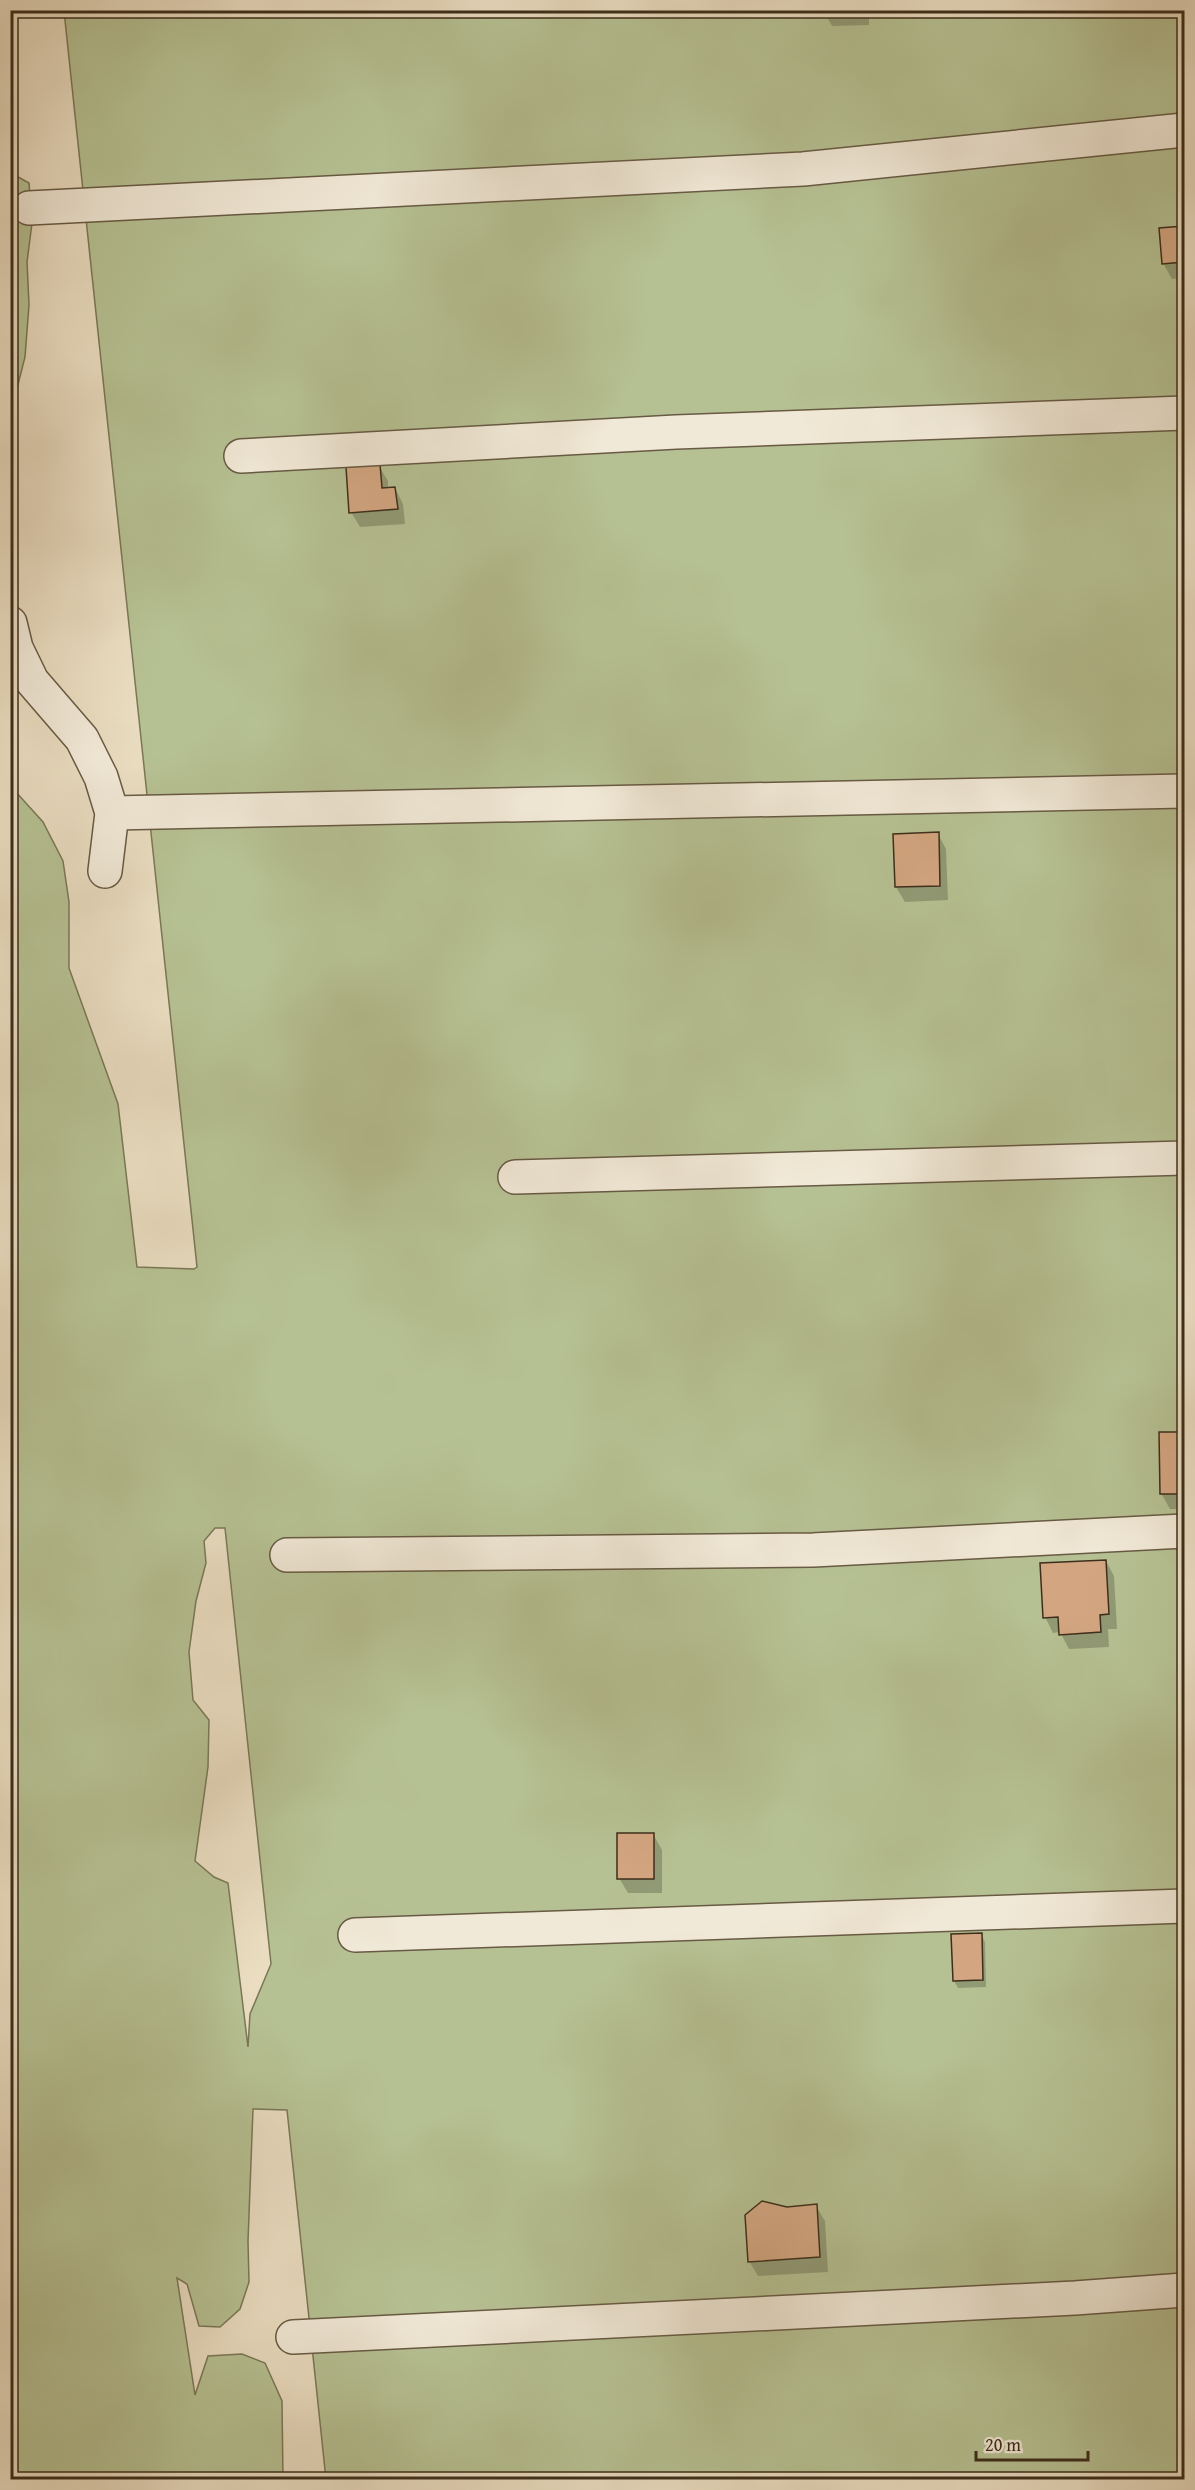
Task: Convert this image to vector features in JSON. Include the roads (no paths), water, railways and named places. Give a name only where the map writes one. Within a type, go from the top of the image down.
[{"type":"lane","points":[[29,208],[803,169],[1185,130]]},
{"type":"lane","points":[[241,456],[676,432],[1185,413]]},
{"type":"lane","points":[[10,623],[16,648],[32,681],[81,739],[100,777],[112,813],[105,871]]},
{"type":"lane","points":[[112,813],[1185,791]]},
{"type":"lane","points":[[515,1176],[1185,1158]]},
{"type":"lane","points":[[287,1555],[813,1550],[1185,1531]]},
{"type":"lane","points":[[354,1935],[1185,1906]]},
{"type":"lane","points":[[293,2337],[1185,2290]]}]
